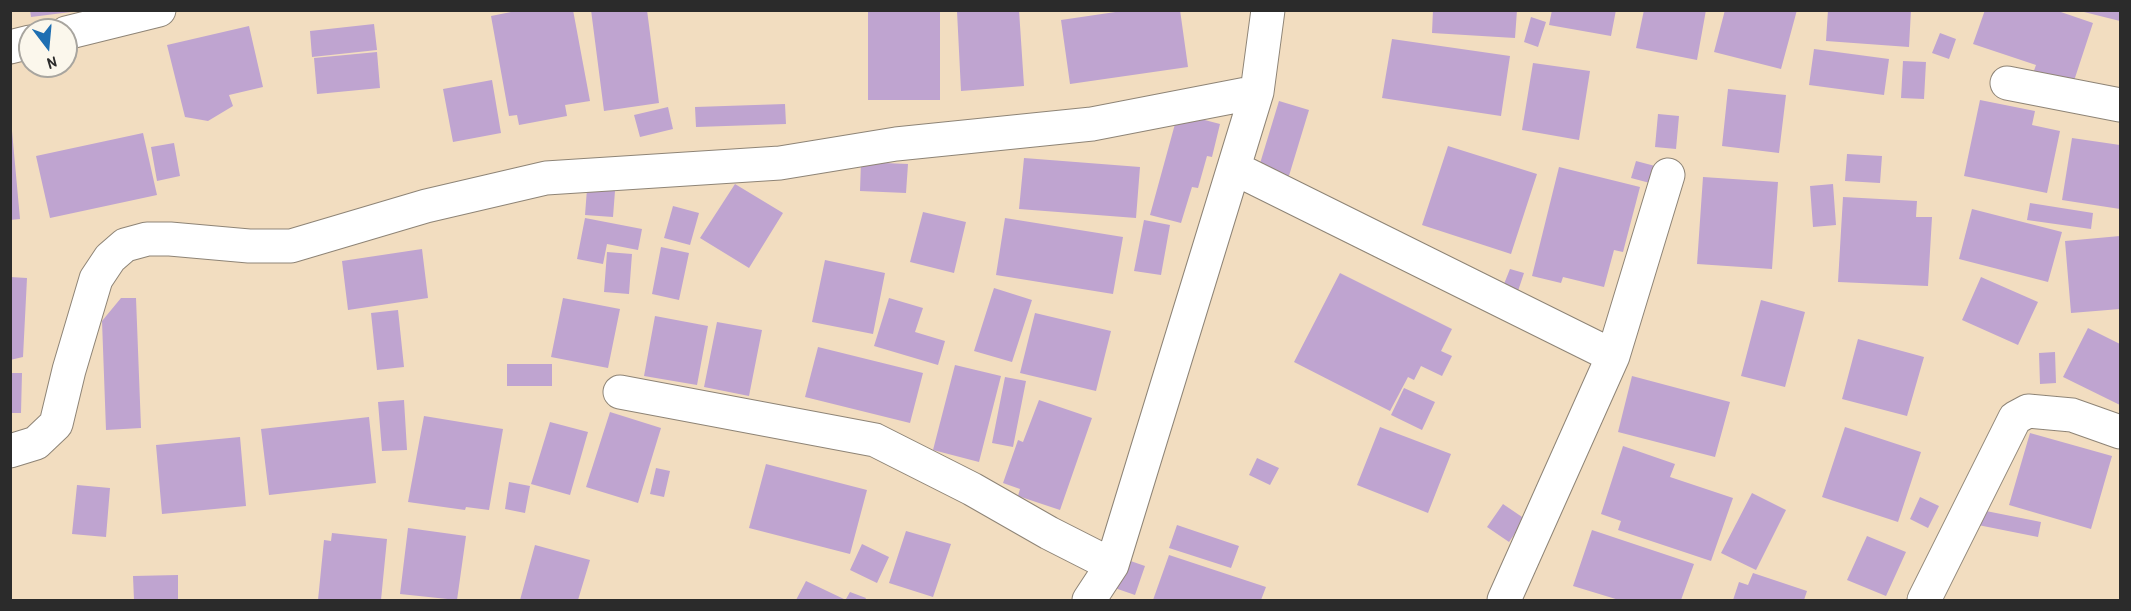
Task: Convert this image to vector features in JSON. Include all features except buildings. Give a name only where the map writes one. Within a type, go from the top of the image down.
[{"type":"street","points":[[78,30],[159,10]]},
{"type":"street","points":[[1089,600],[1112,565],[1234,168],[1257,92],[1268,10]]},
{"type":"street","points":[[2007,83],[2121,105]]},
{"type":"street","points":[[10,451],[36,443],[56,424],[69,369],[96,279],[110,258],[125,245],[147,239],[170,239],[249,246],[291,246],[426,206],[546,178],[780,163],[896,144],[1092,124],[1257,92]]},
{"type":"street","points":[[1234,168],[1614,356]]},
{"type":"street","points":[[1504,600],[1614,356],[1668,176]]},
{"type":"street","points":[[620,392],[875,440],[972,489],[1049,533],[1112,565]]},
{"type":"street","points":[[1924,600],[2015,418],[2028,411],[2072,415],[2121,432]]}]
